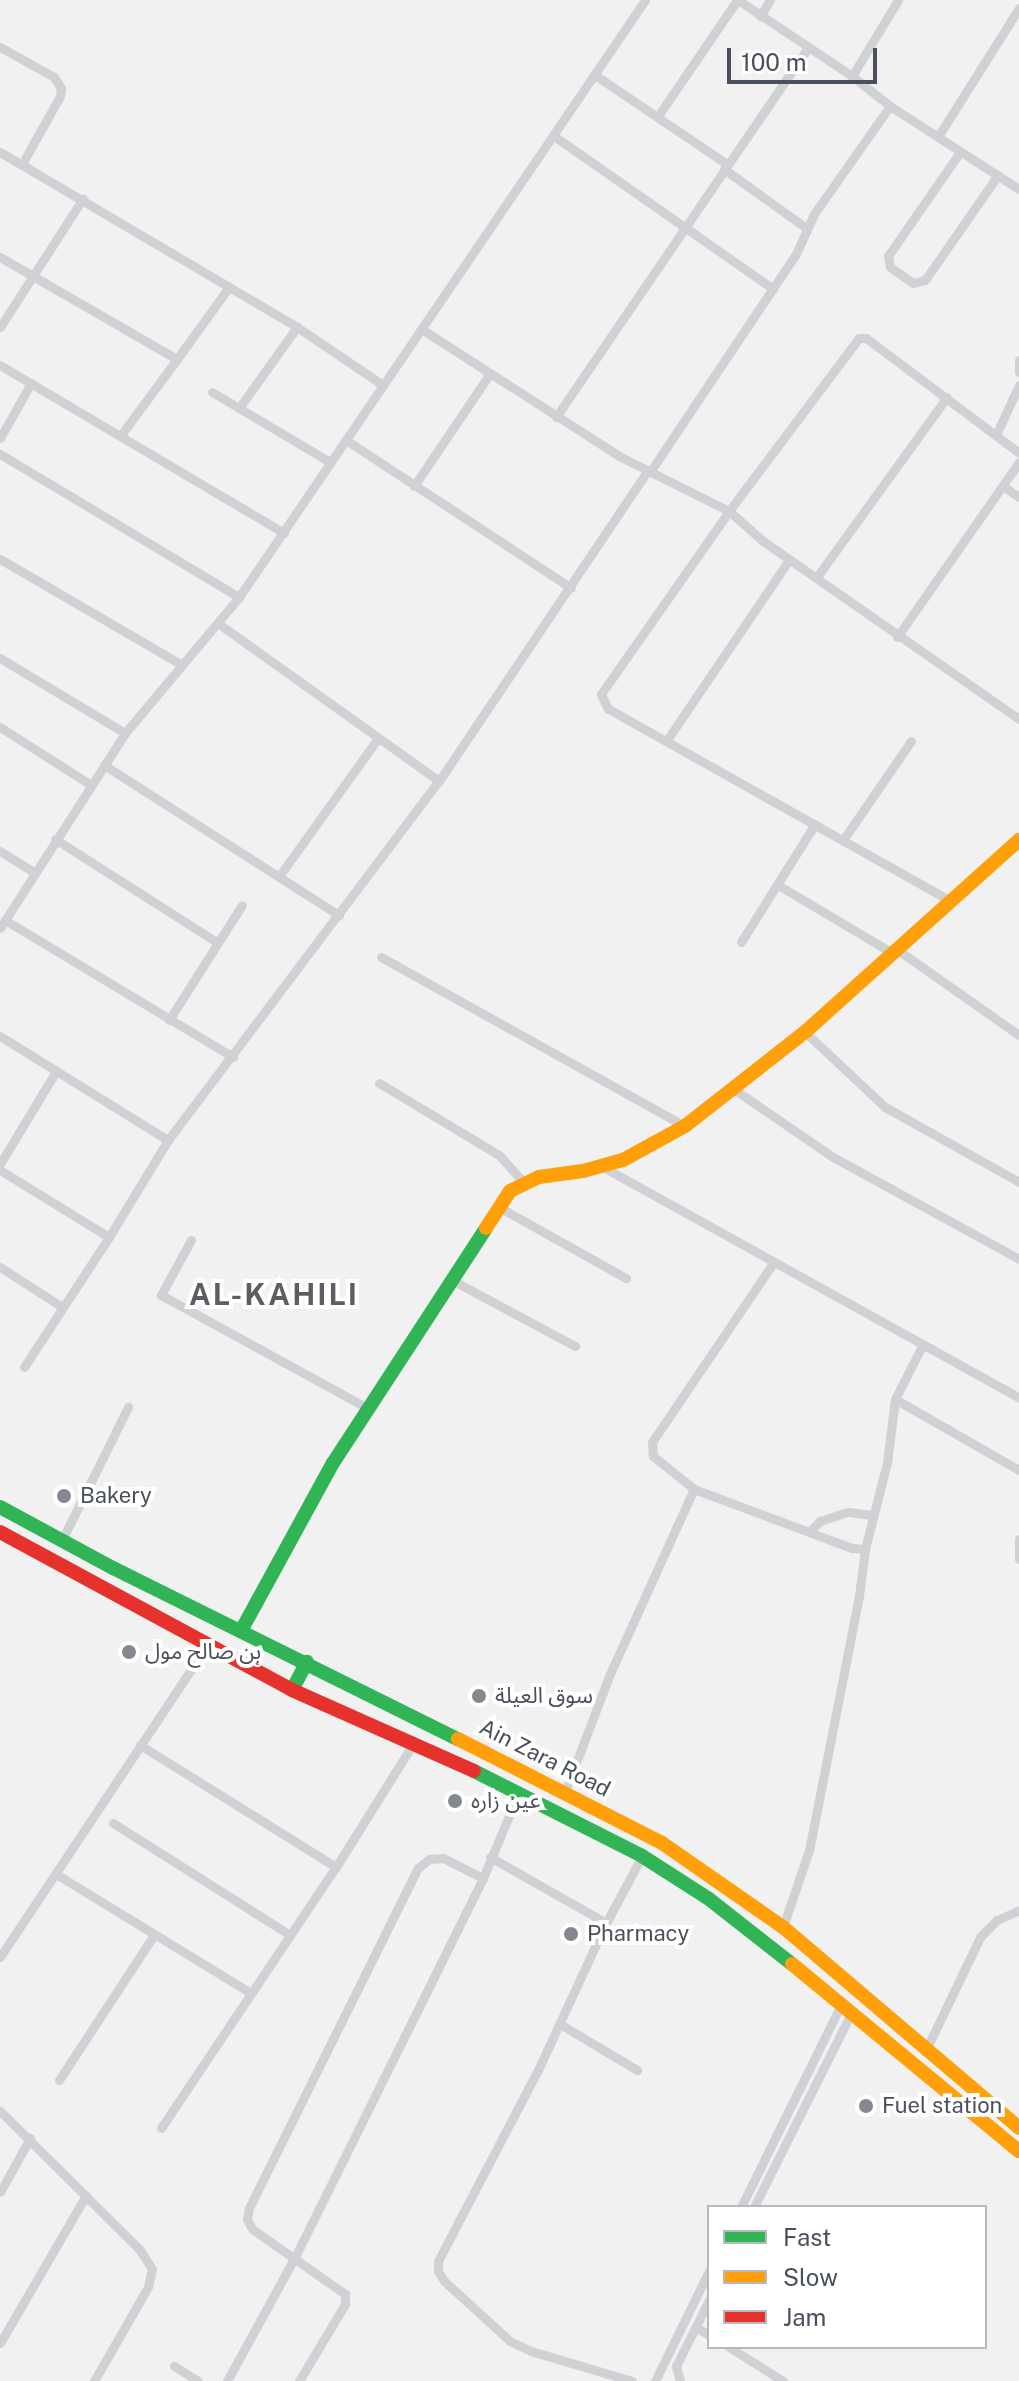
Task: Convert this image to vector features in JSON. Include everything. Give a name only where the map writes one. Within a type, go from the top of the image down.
[{"type":"main road","points":[[242,1629],[367,1408],[497,1206],[523,1182],[603,1167],[655,1144],[685,1126],[735,1090],[805,1032],[1019,840]]},
{"type":"main road","name":"Ain Zara Road","points":[[0,1507],[61,1542],[242,1629],[565,1792],[682,1855],[783,1927],[925,2052],[1019,2128]]},
{"type":"main road","name":"Ain Zara Road","points":[[0,1532],[292,1690],[519,1792],[642,1856],[742,1924],[1019,2151]]},
{"type":"main road","points":[[154,1618],[165,1592]]},
{"type":"main road","points":[[292,1690],[307,1662]]},
{"type":"street","points":[[233,1057],[2,924],[125,733],[239,597],[645,0]]},
{"type":"street","points":[[658,116],[738,0],[807,49],[852,76],[890,106],[1019,189]]},
{"type":"street","points":[[760,16],[770,0]]},
{"type":"street","points":[[852,76],[898,0]]},
{"type":"street","points":[[939,135],[1019,8]]},
{"type":"street","points":[[0,47],[54,77],[61,88],[60,96],[22,164]]},
{"type":"street","points":[[556,417],[807,49]]},
{"type":"street","points":[[595,75],[658,116],[806,228]]},
{"type":"street","points":[[24,1367],[168,1140],[439,781],[773,289],[796,254],[806,228],[890,106]]},
{"type":"street","points":[[554,136],[773,289]]},
{"type":"street","points":[[0,152],[83,198],[297,327],[383,385]]},
{"type":"street","points":[[960,152],[888,256],[890,267],[913,283],[925,280],[998,175]]},
{"type":"street","points":[[0,327],[83,198]]},
{"type":"street","points":[[0,257],[177,359]]},
{"type":"street","points":[[121,435],[229,287]]},
{"type":"street","points":[[239,408],[297,327]]},
{"type":"street","points":[[423,330],[556,417],[648,471],[729,511],[789,560],[1019,719]]},
{"type":"street","points":[[949,900],[608,709],[601,694],[729,511],[859,338],[866,338],[1019,453]]},
{"type":"street","points":[[1019,360],[1019,372]]},
{"type":"street","points":[[0,365],[284,533]]},
{"type":"street","points":[[414,486],[489,375]]},
{"type":"street","points":[[0,438],[31,383]]},
{"type":"street","points":[[996,435],[1019,385]]},
{"type":"street","points":[[212,392],[330,462]]},
{"type":"street","points":[[816,578],[947,397]]},
{"type":"street","points":[[346,440],[571,588]]},
{"type":"street","points":[[0,454],[239,597]]},
{"type":"street","points":[[897,637],[1019,462]]},
{"type":"street","points":[[1003,486],[1019,497]]},
{"type":"street","points":[[0,559],[182,665]]},
{"type":"street","points":[[667,740],[789,560]]},
{"type":"street","points":[[219,624],[439,781]]},
{"type":"street","points":[[0,658],[125,733]]},
{"type":"street","points":[[0,727],[91,785]]},
{"type":"street","points":[[280,875],[378,738]]},
{"type":"street","points":[[843,840],[911,741]]},
{"type":"street","points":[[104,765],[339,915]]},
{"type":"street","points":[[741,942],[815,824]]},
{"type":"street","points":[[55,839],[218,943]]},
{"type":"street","points":[[0,851],[33,872]]},
{"type":"street","points":[[778,885],[893,950],[1019,1035]]},
{"type":"street","points":[[169,1020],[242,905]]},
{"type":"street","points":[[381,957],[685,1126]]},
{"type":"street","points":[[805,1032],[885,1107],[1019,1182]]},
{"type":"street","points":[[0,1036],[168,1140]]},
{"type":"street","points":[[0,1164],[56,1071]]},
{"type":"street","points":[[379,1083],[499,1155],[523,1182]]},
{"type":"street","points":[[735,1090],[833,1157],[1019,1259]]},
{"type":"street","points":[[603,1167],[1019,1398]]},
{"type":"street","points":[[0,1170],[109,1237]]},
{"type":"street","points":[[497,1206],[626,1278]]},
{"type":"street","points":[[191,1240],[161,1295],[367,1408]]},
{"type":"street","points":[[773,1263],[652,1442],[653,1456],[694,1489],[852,1548],[865,1549]]},
{"type":"street","points":[[0,1267],[62,1307]]},
{"type":"street","points":[[450,1279],[575,1346]]},
{"type":"street","points":[[783,1927],[809,1850],[859,1596],[865,1549],[887,1463],[895,1399],[922,1346]]},
{"type":"street","points":[[895,1399],[1019,1470]]},
{"type":"street","points":[[61,1542],[128,1407]]},
{"type":"street","points":[[565,1792],[609,1676],[694,1489]]},
{"type":"street","points":[[810,1531],[820,1521],[848,1512],[873,1515]]},
{"type":"street","points":[[1019,1539],[1019,1559]]},
{"type":"street","points":[[0,1957],[207,1646]]},
{"type":"street","points":[[161,2128],[336,1867],[413,1744]]},
{"type":"street","points":[[140,1745],[336,1867]]},
{"type":"street","points":[[227,2381],[295,2257],[483,1878],[519,1792]]},
{"type":"street","points":[[113,1823],[290,1935]]},
{"type":"street","points":[[632,2381],[531,2351],[510,2341],[463,2300],[438,2271],[442,2250],[560,2024],[606,1923],[642,1856]]},
{"type":"street","points":[[299,2381],[347,2299],[341,2290],[252,2229],[247,2215],[317,2068],[421,1864],[433,1857],[443,1858],[483,1878]]},
{"type":"street","points":[[490,1857],[606,1923]]},
{"type":"street","points":[[56,1874],[251,1993]]},
{"type":"street","points":[[925,2052],[980,1937],[997,1920],[1019,1910]]},
{"type":"street","points":[[59,2080],[154,1935]]},
{"type":"street","points":[[742,2205],[846,2009]]},
{"type":"street","points":[[755,2205],[846,2009]]},
{"type":"street","points":[[560,2024],[637,2070]]},
{"type":"street","points":[[0,2111],[140,2250],[152,2269],[148,2287],[94,2381]]},
{"type":"street","points":[[0,2192],[30,2138]]},
{"type":"street","points":[[0,2343],[86,2195]]},
{"type":"street","points":[[655,2381],[707,2275]]},
{"type":"street","points":[[680,2381],[676,2366],[707,2304]]},
{"type":"street","points":[[696,2327],[707,2334]]},
{"type":"street","points":[[732,2349],[783,2381]]},
{"type":"street","points":[[174,2366],[198,2381]]},
{"type":"traffic: fast","points":[[242,1629],[333,1463],[486,1228]]},
{"type":"traffic: fast","points":[[0,1507],[113,1568],[458,1739]]},
{"type":"traffic: fast","points":[[292,1690],[307,1662]]},
{"type":"traffic: fast","points":[[474,1771],[642,1856],[709,1899],[792,1964]]},
{"type":"traffic: slow","points":[[486,1228],[510,1191],[539,1177],[583,1171],[623,1160],[685,1126],[805,1032],[1019,840]]},
{"type":"traffic: slow","points":[[458,1739],[662,1843],[783,1927],[1019,2128]]},
{"type":"traffic: slow","points":[[792,1964],[1019,2151]]},
{"type":"traffic: jam","points":[[0,1532],[292,1690],[474,1771]]},
{"type":"place","name":"Bakery","points":[[64,1496]]},
{"type":"place","name":"بن صالح مول","points":[[129,1652]]},
{"type":"place","name":"سوق العيلة","points":[[479,1696]]},
{"type":"place","name":"عين زاره","points":[[455,1801]]},
{"type":"place","name":"Pharmacy","points":[[571,1934]]},
{"type":"place","name":"Fuel station","points":[[866,2106]]},
{"type":"district","name":"AL-KAHILI","points":[[274,1294]]}]
